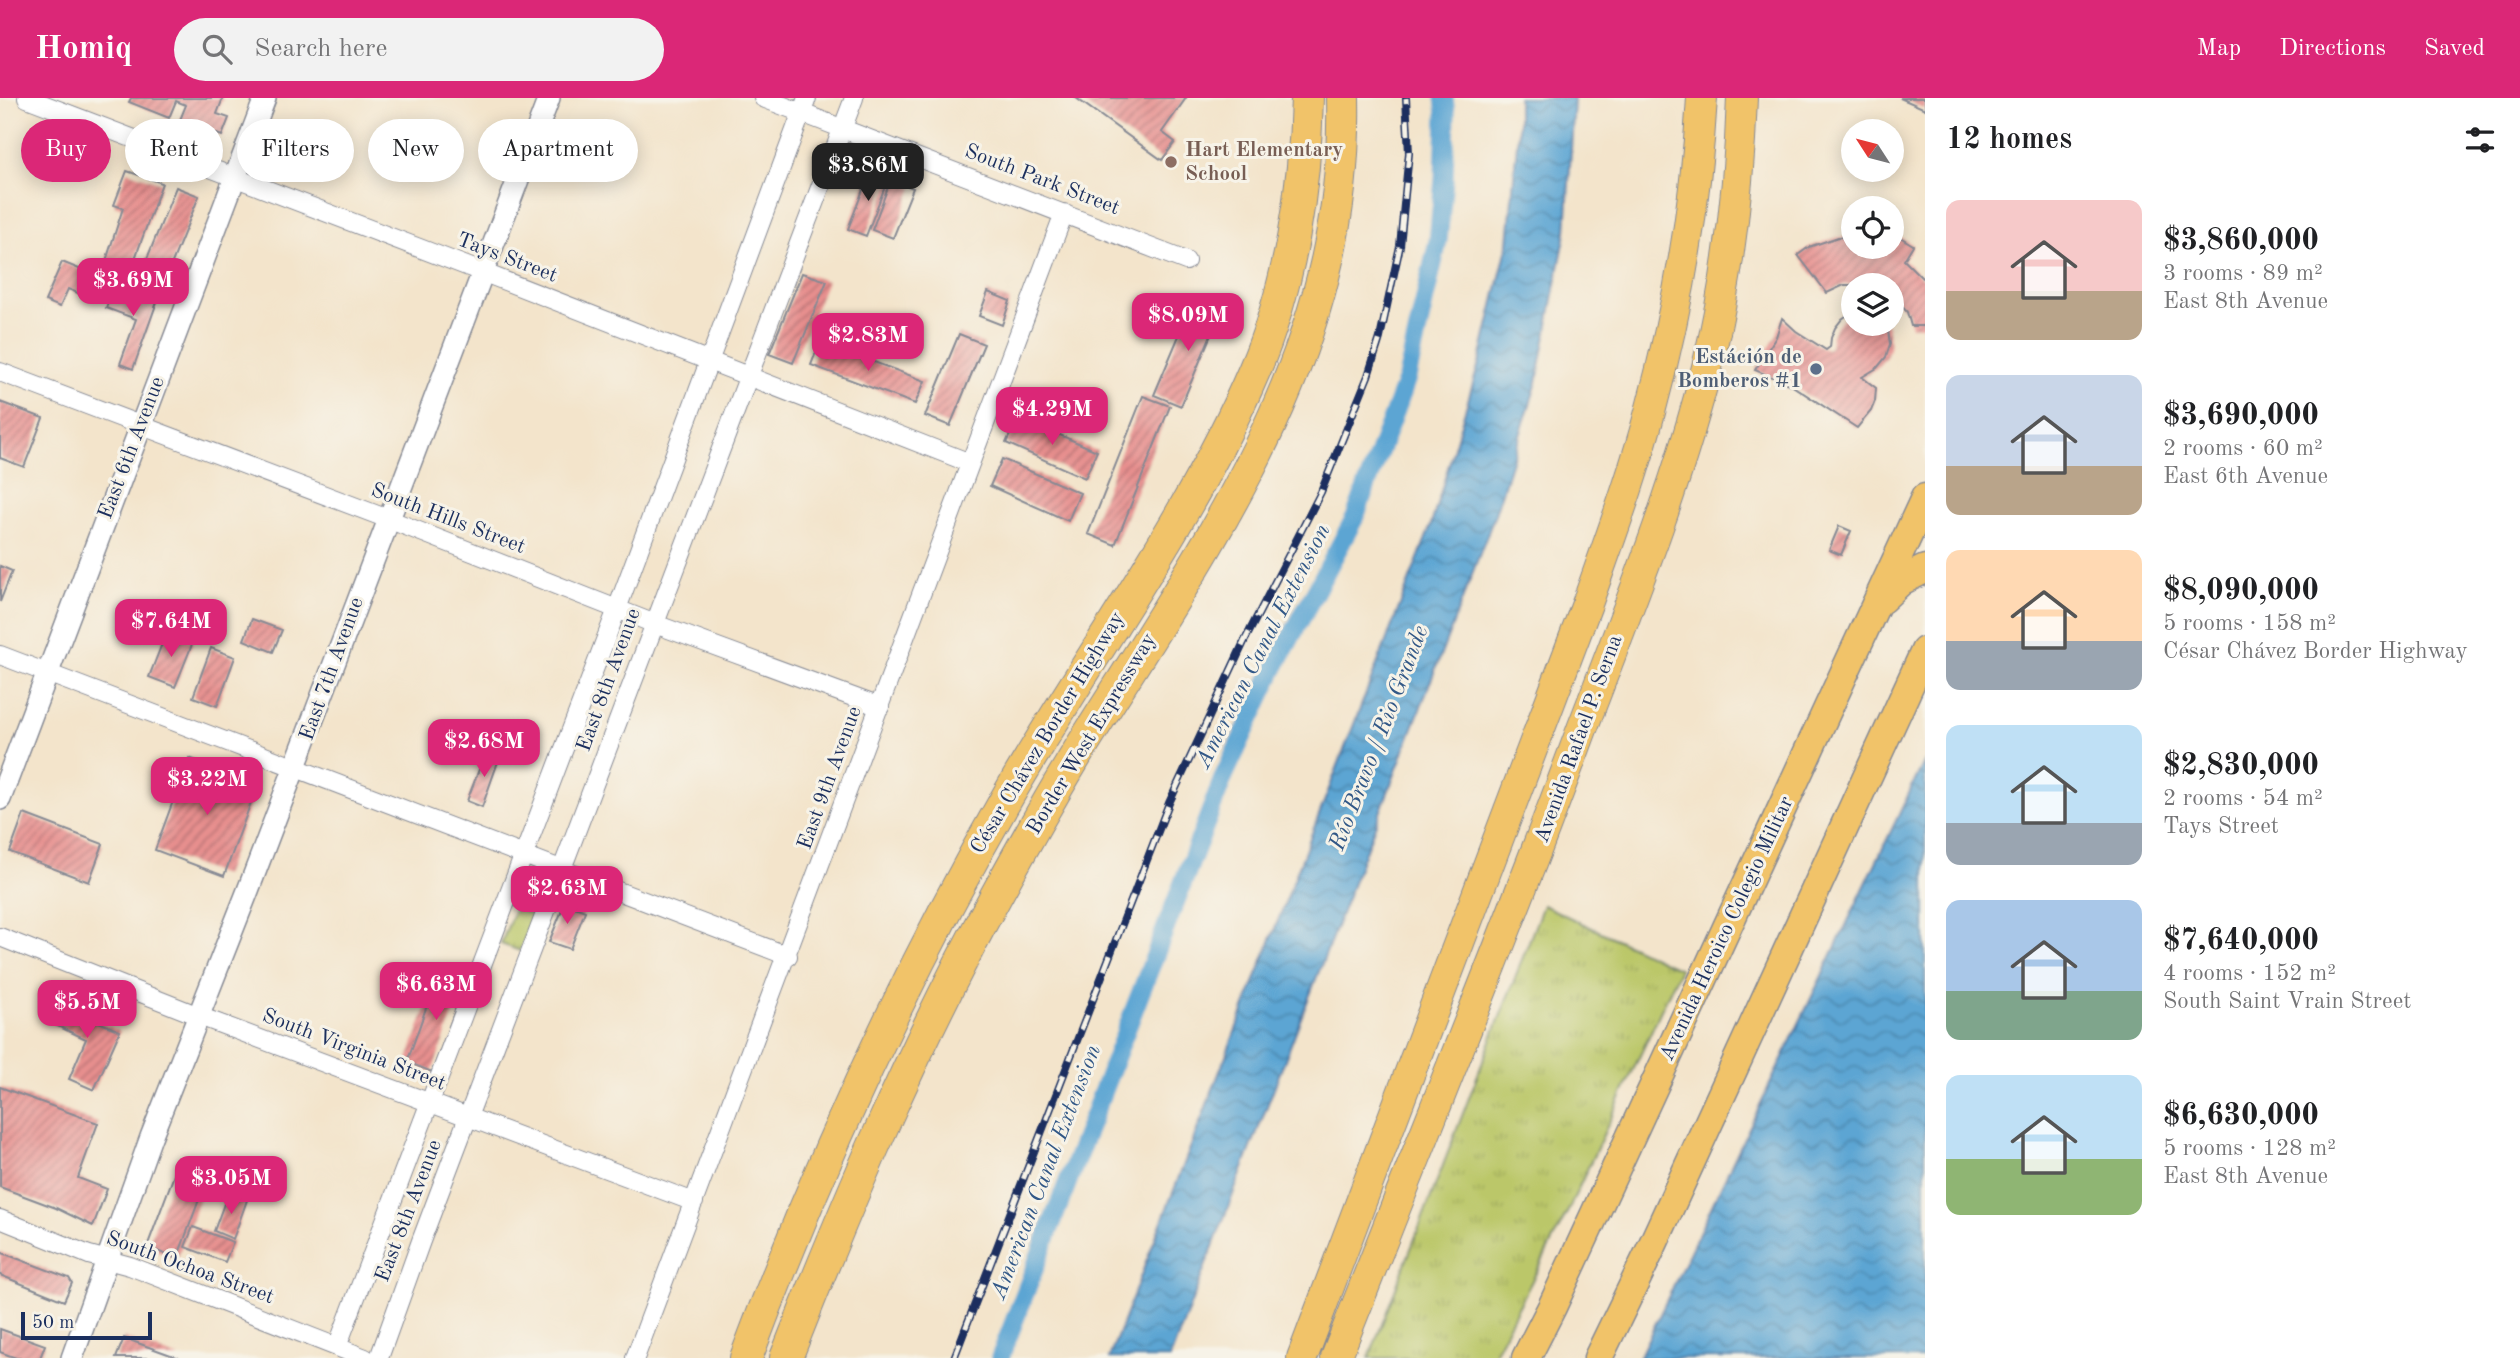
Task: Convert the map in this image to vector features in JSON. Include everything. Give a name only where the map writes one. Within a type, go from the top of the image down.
[{"type":"highway","name":"César Chávez Border Highway","points":[[746,1358],[815,1184],[916,965],[1007,796],[1068,693],[1171,530],[1218,447],[1255,369],[1280,293],[1299,207],[1307,98]]},
{"type":"highway","name":"Border West Expressway","points":[[786,1358],[826,1255],[884,1122],[996,895],[1062,779],[1173,601],[1245,477],[1285,395],[1309,331],[1333,238],[1340,187],[1343,98]]},
{"type":"highway","name":"Avenida Rafael P. Serna","points":[[1302,1358],[1587,604],[1623,502],[1650,413],[1675,308],[1698,162],[1702,98]]},
{"type":"highway","name":"Avenida Rafael P. Serna","points":[[1336,1358],[1530,870],[1647,558],[1683,450],[1708,362],[1724,285],[1735,205],[1742,98]]},
{"type":"highway","points":[[1353,1358],[1369,1274]]},
{"type":"main road","name":"Avenida Heroico Colegio Militar","points":[[1525,1358],[1552,1307],[1925,498]]},
{"type":"main road","points":[[1876,604],[1901,581],[1925,569]]},
{"type":"main road","points":[[1598,1358],[1918,676],[1925,651]]},
{"type":"street","name":"Tays Street","points":[[27,98],[970,463]]},
{"type":"street","name":"East 6th Avenue","points":[[0,799],[265,98]]},
{"type":"street","name":"East 7th Avenue","points":[[72,1358],[152,1137],[549,98]]},
{"type":"street","name":"South Park Street","points":[[763,98],[804,106],[844,128],[1186,261]]},
{"type":"street","name":"East 8th Avenue","points":[[379,1358],[854,98]]},
{"type":"street","name":"East 8th Avenue","points":[[337,1347],[757,237],[804,106]]},
{"type":"street","name":"East 9th Avenue","points":[[635,1358],[788,956],[1064,213]]},
{"type":"street","name":"South Hills Street","points":[[0,372],[880,708]]},
{"type":"street","points":[[0,655],[788,956]]},
{"type":"street","name":"South Virginia Street","points":[[0,937],[199,1016],[694,1202]]},
{"type":"street","name":"South Ochoa Street","points":[[0,1219],[89,1255],[130,1266],[365,1358]]},
{"type":"green space","points":[[1543,905],[1680,969],[1567,1213],[1492,1358],[1369,1358]]},
{"type":"green space","points":[[515,908],[534,915],[520,951],[501,944]]},
{"type":"water","name":"Río Bravo / Rio Grande","points":[[1518,98],[1574,100],[1566,232],[1537,382],[1494,517],[1170,1358],[1109,1358],[1431,525],[1480,360],[1508,243],[1518,132]]},
{"type":"water","points":[[1925,760],[1925,1358],[1639,1358]]},
{"type":"building","points":[[131,98],[223,98],[217,114],[229,118],[223,133],[223,119],[180,119],[186,105],[176,101],[169,118],[129,102]]},
{"type":"building","points":[[1076,98],[1186,98],[1162,132],[1175,142],[1162,160]]},
{"type":"building","points":[[1900,98],[1925,98],[1925,109]]},
{"type":"building","points":[[871,169],[889,176],[866,236],[848,229]]},
{"type":"building","points":[[125,176],[125,182],[162,183],[131,270],[106,261],[123,208],[114,205]]},
{"type":"building","points":[[891,179],[913,188],[893,238],[872,230]]},
{"type":"building","points":[[176,187],[199,196],[163,285],[140,276]]},
{"type":"building","name":"Estáción de Bomberos #1","points":[[1841,237],[1841,259],[1904,259],[1904,239],[1913,245],[1904,260],[1922,278],[1925,277],[1925,326],[1911,326],[1904,309],[1904,273],[1841,273],[1841,286],[1827,293],[1798,255],[1809,247]]},
{"type":"building","points":[[62,262],[99,277],[90,298],[68,289],[60,307],[45,301]]},
{"type":"building","points":[[802,273],[827,281],[793,363],[769,354]]},
{"type":"building","points":[[115,284],[158,299],[133,369],[120,364],[136,319],[106,308]]},
{"type":"building","points":[[988,292],[1010,301],[1002,325],[979,316]]},
{"type":"building","points":[[1194,300],[1221,311],[1181,406],[1154,395]]},
{"type":"building","name":"Estáción de Bomberos #1","points":[[1782,318],[1796,331],[1826,350],[1830,347],[1835,328],[1841,320],[1841,336],[1889,336],[1890,344],[1886,357],[1877,368],[1862,377],[1876,388],[1875,401],[1871,411],[1857,428],[1791,385],[1755,370],[1776,337]]},
{"type":"building","points":[[959,334],[984,344],[950,426],[925,416]]},
{"type":"building","points":[[820,342],[925,381],[915,404],[811,365]]},
{"type":"building","points":[[1143,396],[1170,406],[1115,545],[1088,534]]},
{"type":"building","points":[[0,402],[43,418],[24,467],[0,458]]},
{"type":"building","points":[[1018,417],[1097,451],[1085,478],[1006,443]]},
{"type":"building","points":[[1002,459],[1080,493],[1068,521],[990,486]]},
{"type":"building","points":[[1839,526],[1851,531],[1841,555],[1829,550]]},
{"type":"building","points":[[0,566],[12,571],[0,602]]},
{"type":"building","points":[[252,619],[282,630],[273,652],[244,640]]},
{"type":"building","points":[[167,631],[193,642],[175,687],[149,677]]},
{"type":"building","points":[[211,648],[235,657],[217,706],[193,697]]},
{"type":"building","points":[[486,751],[500,756],[482,807],[467,801]]},
{"type":"building","points":[[189,758],[258,783],[224,876],[155,850]]},
{"type":"building","points":[[24,814],[103,844],[89,882],[10,852]]},
{"type":"building","points":[[565,903],[585,911],[570,949],[549,942]]},
{"type":"building","points":[[438,974],[465,983],[432,1072],[407,1062]]},
{"type":"building","points":[[66,994],[96,1007],[91,1019],[120,1031],[94,1090],[69,1079],[86,1039],[53,1024]]},
{"type":"building","points":[[0,1087],[98,1123],[78,1178],[107,1189],[93,1226],[56,1208],[0,1187]]},
{"type":"building","points":[[180,1159],[210,1170],[177,1259],[147,1247]]},
{"type":"building","points":[[228,1193],[247,1200],[233,1239],[214,1231]]},
{"type":"building","points":[[193,1227],[233,1242],[225,1262],[185,1247]]},
{"type":"building","points":[[0,1252],[69,1278],[72,1283],[64,1301],[0,1275]]},
{"type":"building","points":[[0,1329],[45,1345],[40,1358],[16,1358],[0,1352]]},
{"type":"building","points":[[124,1338],[179,1358],[116,1358]]},
{"type":"waterway","name":"American Canal Extension","points":[[1000,1358],[1224,776],[1274,669],[1355,517],[1407,378],[1438,241],[1444,179],[1444,98]]},
{"type":"railway","points":[[954,1358],[1169,803],[1244,642],[1321,492],[1368,376],[1380,338],[1400,246],[1409,153],[1406,98]]},
{"type":"place","name":"Hart Elementary School","points":[[1171,162]]},
{"type":"place","name":"Estáción de Bomberos #1","points":[[1816,369]]}]
